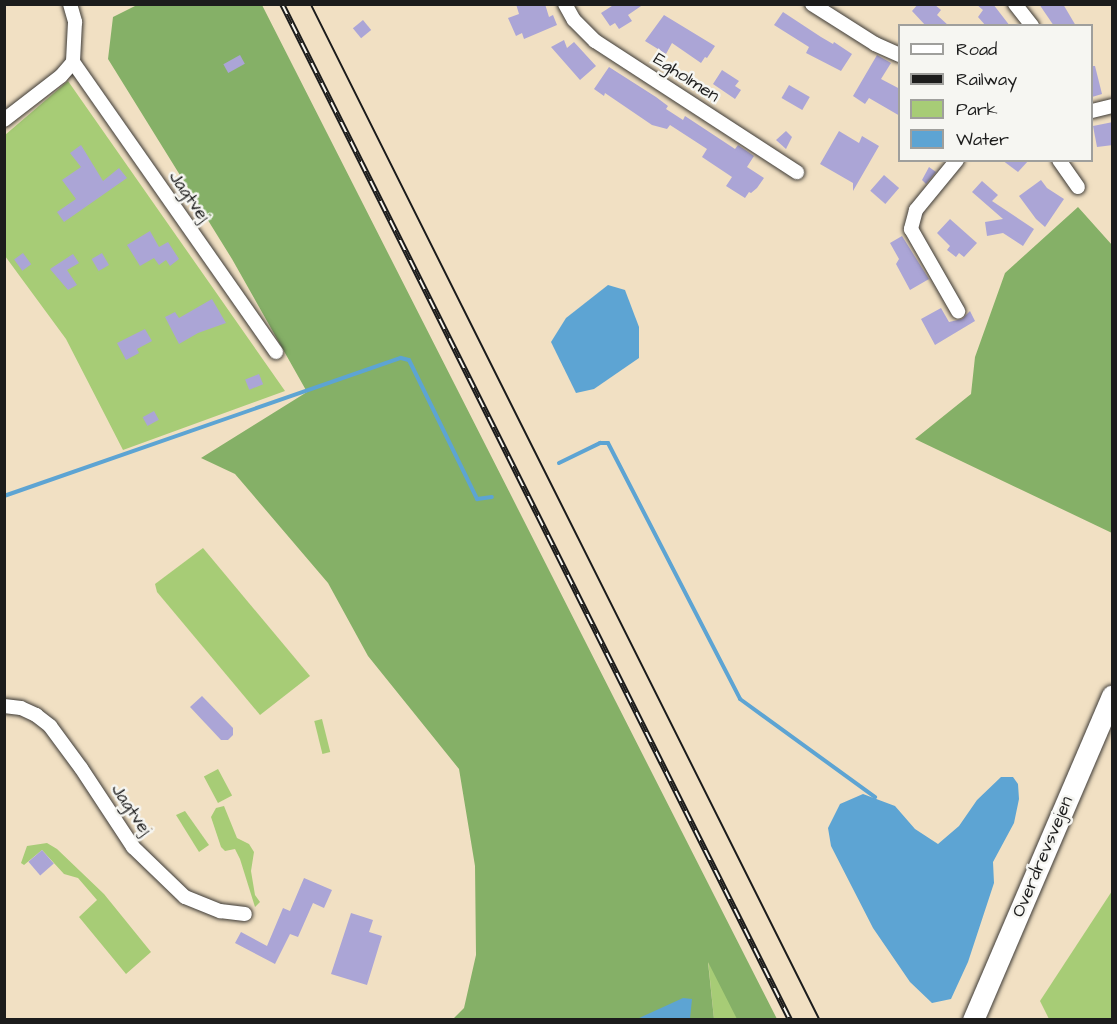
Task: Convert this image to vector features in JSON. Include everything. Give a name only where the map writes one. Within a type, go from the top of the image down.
[{"type":"main road","name":"Overdrevsvejen","points":[[974,1020],[1113,696]]},
{"type":"street","points":[[4,120],[61,76],[73,62],[75,22],[70,4]]},
{"type":"street","name":"Egholmen","points":[[565,4],[574,20],[595,41],[797,172]]},
{"type":"street","points":[[812,4],[875,44],[898,54]]},
{"type":"street","points":[[1015,4],[1030,24]]},
{"type":"street","name":"Jagtvej","points":[[73,62],[276,352]]},
{"type":"street","points":[[1093,111],[1113,106]]},
{"type":"street","points":[[955,162],[916,210],[911,229],[958,311]]},
{"type":"street","points":[[1060,162],[1078,187]]},
{"type":"street","name":"Jagtvej","points":[[4,706],[21,708],[36,715],[50,726],[81,768],[133,847],[185,897],[220,911],[245,914]]},
{"type":"green space","points":[[137,5],[262,5],[777,1019],[737,1019],[708,962],[714,1019],[453,1019],[464,1008],[476,955],[475,866],[459,769],[368,656],[328,583],[235,474],[201,458],[307,392],[232,259],[108,59],[113,17]]},
{"type":"green space","points":[[68,81],[285,391],[123,450],[66,339],[5,256],[5,135]]},
{"type":"green space","points":[[1078,207],[1112,245],[1112,533],[915,439],[971,394],[975,357],[1005,273]]},
{"type":"green space","points":[[203,548],[310,676],[260,715],[157,592],[155,584]]},
{"type":"green space","points":[[322,719],[330,752],[322,754],[314,721]]},
{"type":"green space","points":[[218,769],[232,795],[218,803],[204,777]]},
{"type":"green space","points":[[224,806],[237,838],[249,844],[254,852],[251,871],[255,895],[260,902],[255,907],[240,859],[235,849],[225,851],[221,847],[211,817],[216,808]]},
{"type":"green space","points":[[185,811],[209,845],[199,852],[176,815]]},
{"type":"green space","points":[[47,843],[57,849],[104,894],[151,952],[126,974],[79,917],[97,900],[78,878],[64,874],[42,850],[24,865],[21,863],[27,846]]},
{"type":"green space","points":[[1112,891],[1112,1019],[1049,1019],[1040,1001]]},
{"type":"green space","points":[[708,960],[744,1019],[714,1019]]},
{"type":"water","points":[[608,285],[625,290],[639,327],[639,358],[594,389],[576,393],[551,342],[566,318]]},
{"type":"water","points":[[1001,777],[1013,777],[1018,784],[1019,799],[1014,823],[993,862],[994,883],[968,962],[951,999],[932,1003],[910,982],[873,928],[831,846],[828,828],[840,804],[863,794],[895,806],[915,829],[938,844],[959,826],[977,800]]},
{"type":"water","points":[[683,998],[692,999],[690,1019],[637,1019]]},
{"type":"building","points":[[516,4],[545,4],[549,17],[553,15],[557,25],[524,39],[522,33],[516,36],[508,18],[519,14]]},
{"type":"building","points":[[615,4],[644,4],[628,15],[632,21],[619,29],[615,23],[610,26],[601,13]]},
{"type":"building","points":[[918,4],[934,4],[941,10],[937,15],[947,24],[924,24],[912,11]]},
{"type":"building","points":[[976,4],[993,4],[1008,24],[984,24],[978,17],[983,10]]},
{"type":"building","points":[[1039,4],[1063,4],[1075,24],[1053,24]]},
{"type":"building","points":[[783,12],[852,54],[841,71],[806,53],[809,47],[774,25]]},
{"type":"building","points":[[664,15],[715,46],[707,58],[705,57],[701,63],[672,43],[666,54],[645,41]]},
{"type":"building","points":[[363,20],[371,30],[361,38],[353,28]]},
{"type":"building","points":[[564,40],[567,48],[574,42],[596,66],[580,80],[551,47]]},
{"type":"building","points":[[240,55],[245,64],[228,73],[223,64]]},
{"type":"building","points":[[877,55],[891,63],[881,79],[898,88],[898,115],[869,98],[865,104],[853,96]]},
{"type":"building","points":[[1093,66],[1095,66],[1102,94],[1093,97]]},
{"type":"building","points":[[609,67],[656,97],[668,106],[666,109],[683,120],[685,116],[735,149],[738,145],[754,156],[747,167],[764,178],[757,188],[749,192],[745,198],[726,186],[732,177],[702,157],[707,149],[670,125],[667,129],[652,125],[605,93],[604,96],[594,89]]},
{"type":"building","points":[[722,70],[739,81],[735,86],[741,90],[735,99],[713,84]]},
{"type":"building","points":[[789,85],[810,97],[802,110],[782,98]]},
{"type":"building","points":[[1113,122],[1113,145],[1097,147],[1093,126]]},
{"type":"building","points":[[786,131],[792,137],[786,149],[776,140]]},
{"type":"building","points":[[839,131],[859,143],[862,136],[879,146],[853,191],[853,183],[820,164]]},
{"type":"building","points":[[81,145],[103,181],[119,168],[127,178],[64,222],[57,212],[76,199],[62,180],[81,167],[70,153]]},
{"type":"building","points":[[1005,162],[1027,162],[1018,172]]},
{"type":"building","points":[[929,167],[936,172],[926,184],[922,180]]},
{"type":"building","points":[[884,175],[899,188],[885,204],[870,191]]},
{"type":"building","points":[[1041,180],[1047,188],[1064,199],[1045,227],[1019,196]]},
{"type":"building","points":[[982,181],[998,195],[992,201],[1034,229],[1023,246],[1003,233],[987,236],[985,222],[1003,219],[972,192]]},
{"type":"building","points":[[950,219],[977,243],[964,257],[959,253],[956,257],[947,250],[950,246],[937,233]]},
{"type":"building","points":[[150,231],[159,247],[168,242],[179,259],[170,266],[166,260],[159,265],[154,258],[140,266],[127,245]]},
{"type":"building","points":[[902,236],[929,279],[910,290],[896,264],[899,259],[890,243]]},
{"type":"building","points":[[23,253],[31,264],[22,271],[14,259]]},
{"type":"building","points":[[102,253],[109,265],[99,271],[92,259]]},
{"type":"building","points":[[73,254],[79,263],[67,270],[77,285],[68,290],[50,269]]},
{"type":"building","points":[[212,299],[226,323],[198,333],[179,344],[165,317],[175,312],[179,318]]},
{"type":"building","points":[[941,308],[949,322],[962,319],[970,311],[975,321],[935,345],[921,319]]},
{"type":"building","points":[[145,329],[152,341],[137,349],[139,353],[126,360],[117,343]]},
{"type":"building","points":[[259,374],[263,384],[249,390],[245,380]]},
{"type":"building","points":[[154,411],[159,420],[147,426],[143,417]]},
{"type":"building","points":[[202,696],[233,728],[233,735],[228,740],[221,740],[190,707]]},
{"type":"building","points":[[42,850],[54,864],[40,875],[28,862]]},
{"type":"building","points":[[304,878],[332,890],[324,908],[313,903],[298,937],[290,934],[275,964],[235,943],[241,932],[267,946],[283,908],[290,911]]},
{"type":"building","points":[[351,913],[373,920],[369,932],[382,936],[367,985],[331,974]]},
{"type":"waterway","points":[[4,496],[401,358],[409,360],[477,499],[492,497]]},
{"type":"waterway","points":[[559,463],[600,443],[608,443],[740,699],[875,797]]},
{"type":"tram line","points":[[311,4],[820,1020]]},
{"type":"railway","points":[[282,4],[790,1020]]}]
